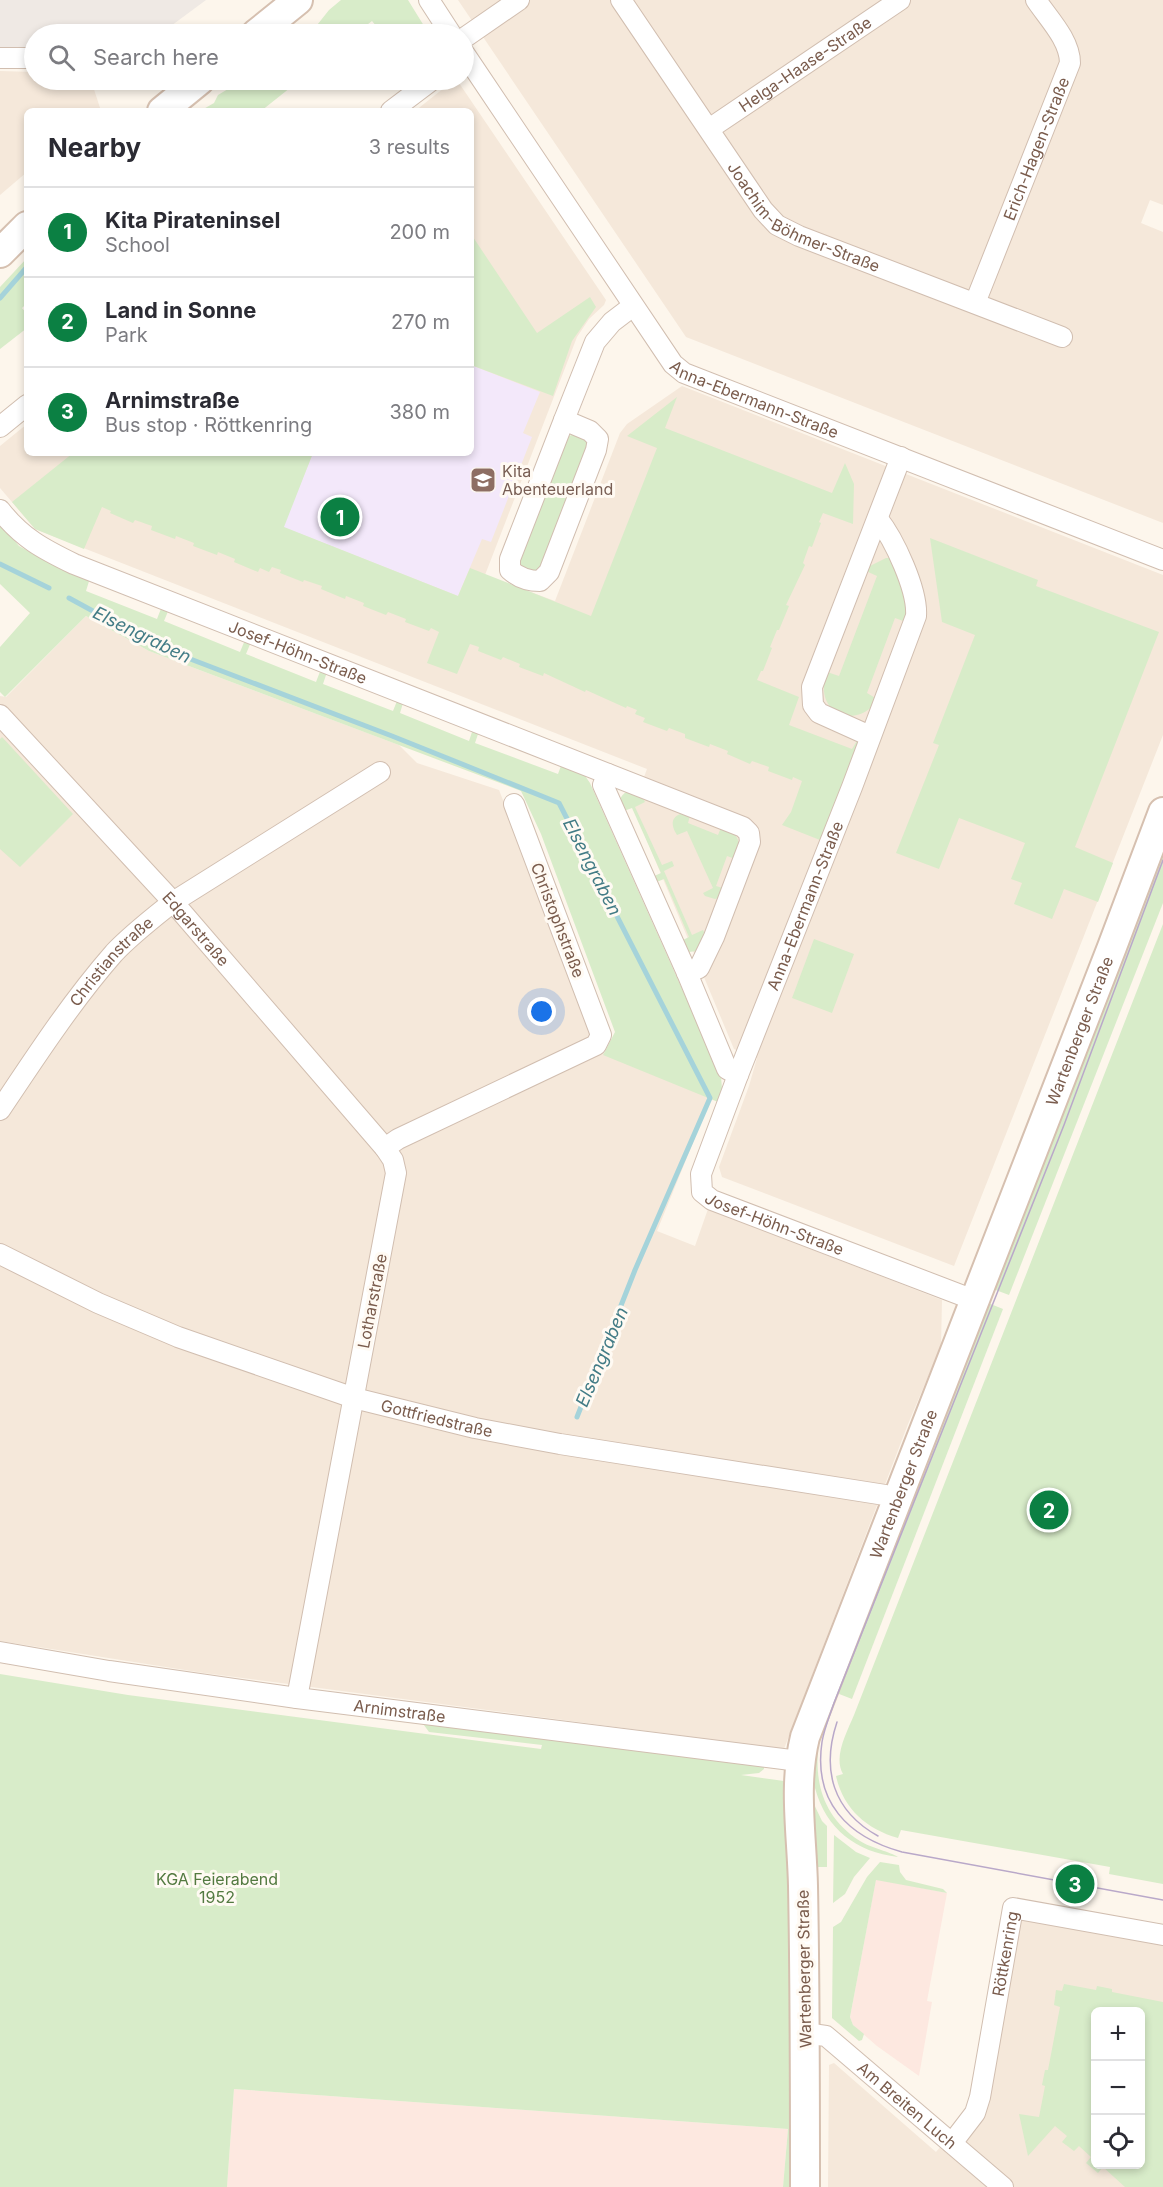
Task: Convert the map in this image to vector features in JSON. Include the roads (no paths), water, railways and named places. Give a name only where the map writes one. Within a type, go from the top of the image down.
[{"type":"street","points":[[268,24],[298,0]]},
{"type":"street","points":[[429,0],[445,24]]},
{"type":"street","points":[[474,31],[519,0]]},
{"type":"street","name":"Joachim-Böhmer-Straße","points":[[621,0],[763,210],[777,225],[799,236],[1062,337]]},
{"type":"street","name":"Helga-Haase-Straße","points":[[709,129],[900,0]]},
{"type":"street","name":"Erich-Hagen-Straße","points":[[975,303],[1070,63],[1070,53],[1065,43],[1036,0]]},
{"type":"street","points":[[0,58],[24,58]]},
{"type":"street","name":"Anna-Ebermann-Straße","points":[[474,69],[673,364],[684,373],[1163,560]]},
{"type":"street","points":[[165,108],[182,90]]},
{"type":"street","points":[[395,108],[419,90]]},
{"type":"street","points":[[0,253],[24,229]]},
{"type":"street","points":[[564,420],[590,431],[598,439],[596,450],[549,572],[540,581],[529,581],[510,570],[510,559],[564,420],[595,342],[612,322],[633,306]]},
{"type":"street","points":[[0,428],[24,408]]},
{"type":"street","points":[[870,736],[819,713],[813,705],[812,687],[902,457]]},
{"type":"street","name":"Josef-Höhn-Straße","points":[[0,510],[18,532],[30,541],[74,564],[743,827],[749,833],[750,843],[714,937],[699,968],[687,973]]},
{"type":"street","name":"Anna-Ebermann-Straße","points":[[738,1075],[916,616],[917,604],[889,533],[878,519]]},
{"type":"street","name":"Edgarstraße","points":[[0,716],[173,902],[385,1148]]},
{"type":"street","name":"Christianstraße","points":[[0,1110],[83,992],[115,952],[144,924],[173,902],[380,772]]},
{"type":"street","points":[[608,774],[603,785],[727,1069],[738,1075]]},
{"type":"street","name":"Christophstraße","points":[[385,1148],[398,1139],[596,1045],[601,1035],[514,804]]},
{"type":"street","name":"Wartenberger Straße","points":[[805,2187],[803,1863],[798,1789],[799,1761],[805,1737],[1163,812]]},
{"type":"street","name":"Josef-Höhn-Straße","points":[[738,1075],[701,1174],[702,1192],[712,1200],[974,1300]]},
{"type":"street","name":"Lotharstraße","points":[[297,1698],[396,1173],[393,1160],[385,1148]]},
{"type":"street","name":"Gottfriedstraße","points":[[0,1254],[98,1303],[178,1337],[354,1398],[475,1428],[560,1444],[885,1495],[897,1499]]},
{"type":"street","name":"Arnimstraße","points":[[0,1652],[109,1671],[297,1698],[799,1761]]},
{"type":"street","name":"Röttkenring","points":[[952,2143],[975,2113],[980,2097],[1013,1908],[1163,1935]]},
{"type":"street","name":"Am Breiten Luch","points":[[805,2033],[826,2036],[1003,2187]]},
{"type":"waterway","name":"Elsengraben","points":[[0,298],[24,270]]},
{"type":"waterway","name":"Elsengraben","points":[[0,564],[49,588]]},
{"type":"waterway","name":"Elsengraben","points":[[69,598],[159,647],[559,803],[710,1098],[635,1270],[577,1417]]},
{"type":"tram line","points":[[1163,860],[1064,1125],[834,1703],[823,1737],[821,1763],[823,1782],[838,1814],[865,1837],[883,1845],[902,1852],[1163,1900]]},
{"type":"tram line","points":[[837,1722],[830,1757],[835,1788],[850,1814],[878,1836]]},
{"type":"place","name":"Kita Abenteuerland","points":[[483,480]]},
{"type":"place","name":"Kita Pirateninsel","points":[[340,517]]},
{"type":"place","name":"Land in Sonne","points":[[1049,1510]]},
{"type":"place","name":"Arnimstraße","points":[[1075,1884]]},
{"type":"park label","name":"KGA Feierabend 1952","points":[[217,1888]]}]
